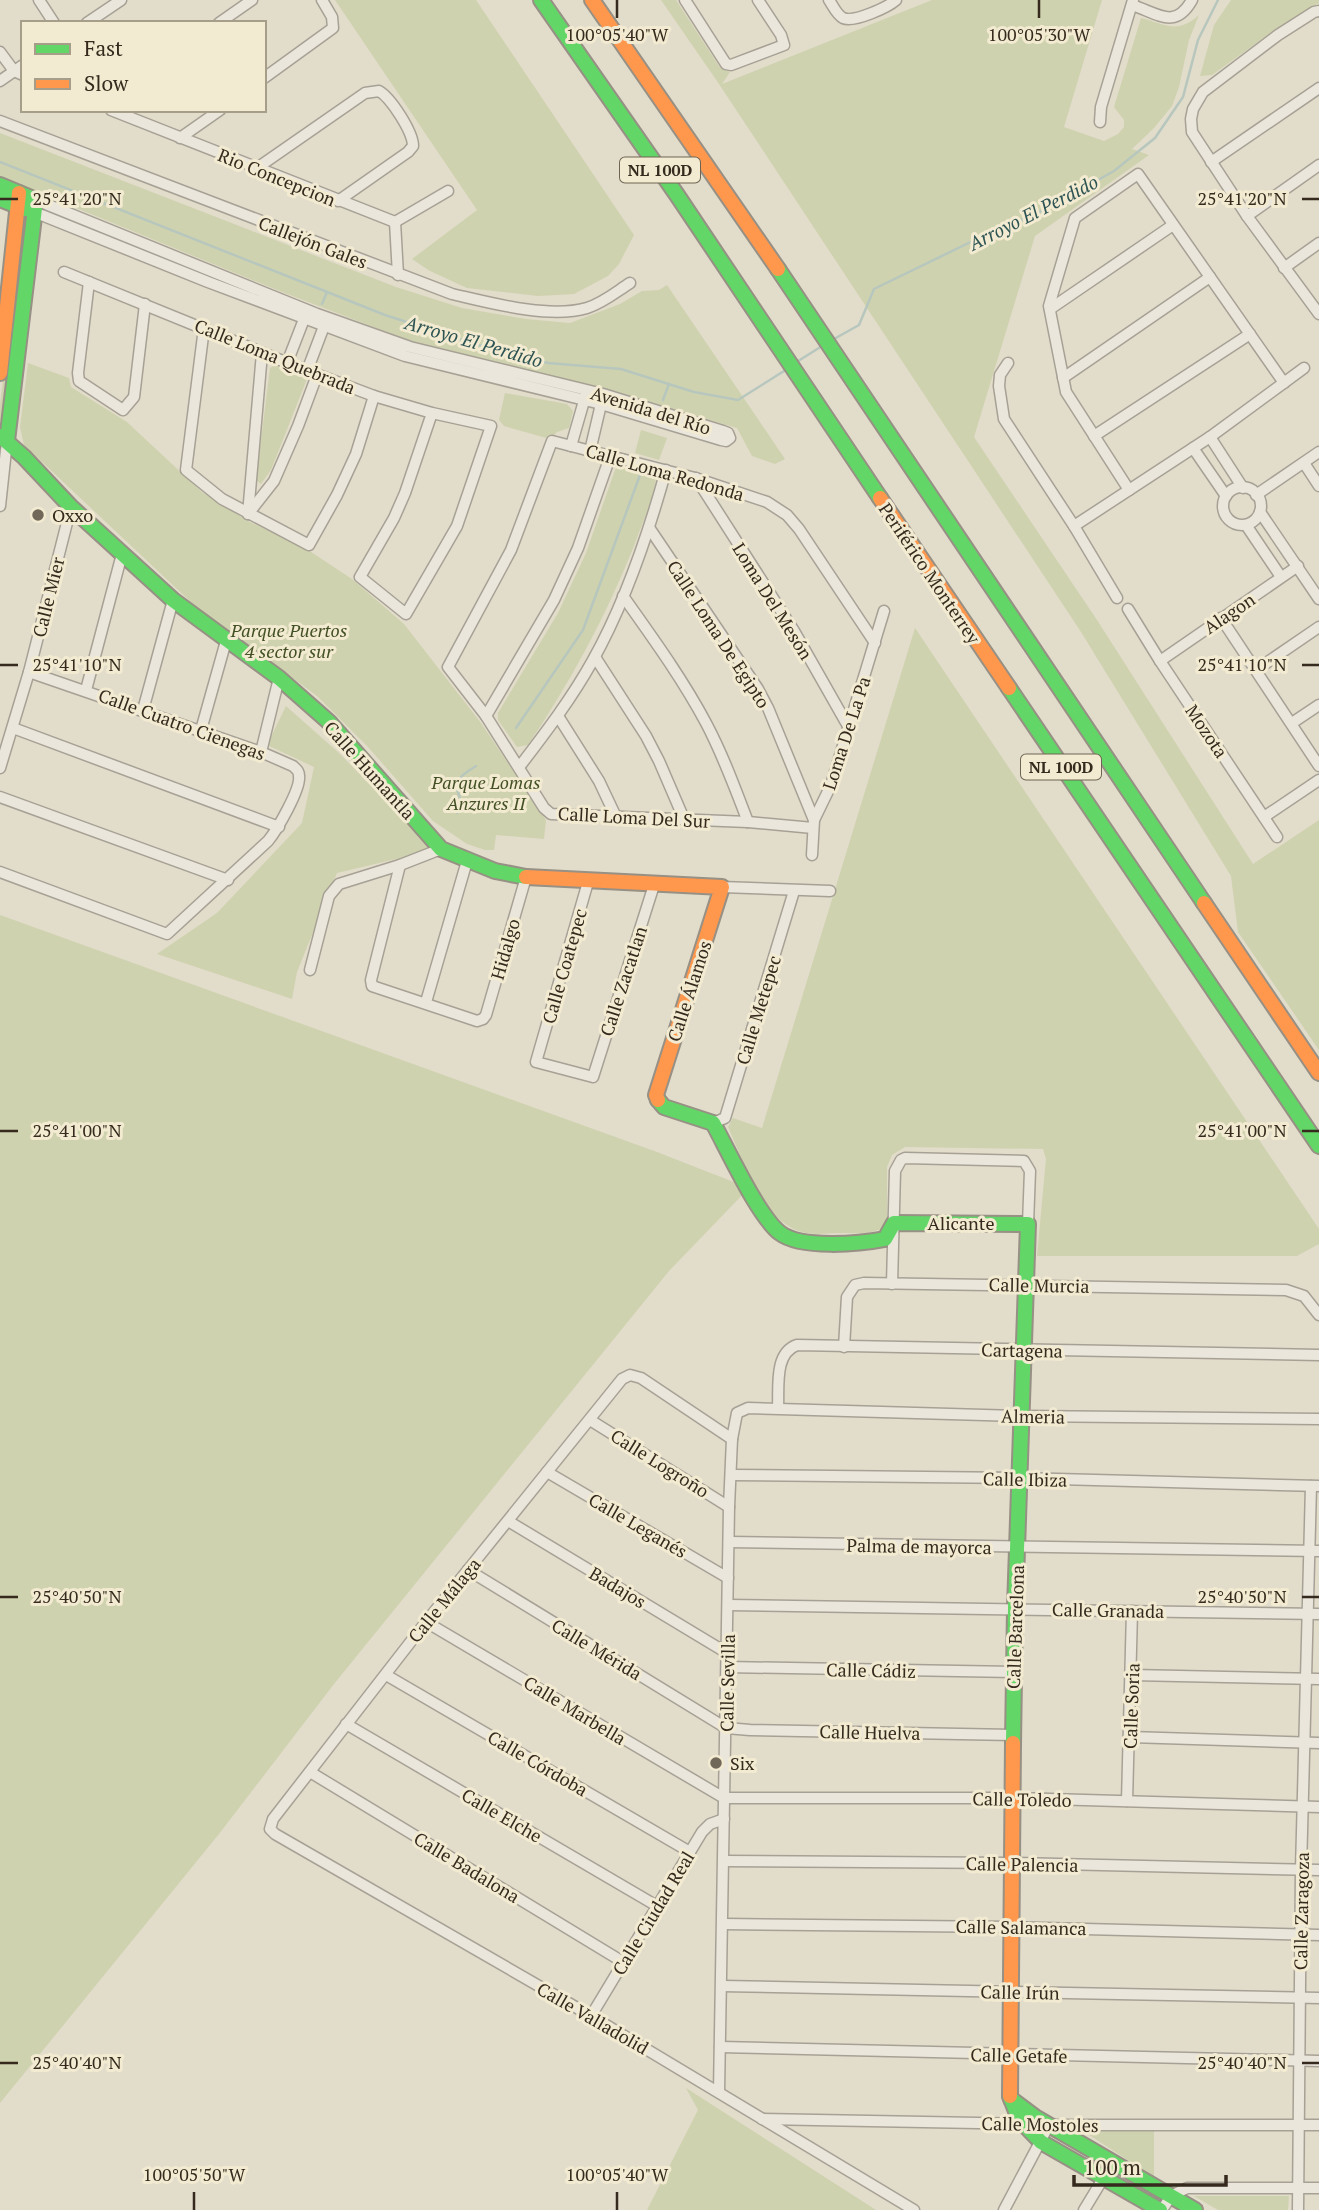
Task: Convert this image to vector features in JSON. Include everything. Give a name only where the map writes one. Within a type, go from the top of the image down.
[{"type":"main road","name":"Periférico Monterrey","points":[[541,0],[677,195],[1319,1146]]},
{"type":"main road","name":"NL 100D","points":[[592,0],[804,309],[1319,1073]]},
{"type":"main road","name":"Avenida del Río","points":[[0,186],[19,200],[35,206]]},
{"type":"main road","name":"Avenida del Río","points":[[0,199],[19,200]]},
{"type":"main road","points":[[0,373],[19,200]]},
{"type":"main road","points":[[3,438],[35,206]]},
{"type":"main road","name":"Calle Humantla","points":[[3,438],[71,507],[173,600],[302,697],[354,748],[442,849],[495,871],[526,877],[722,887]]},
{"type":"main road","name":"Calle Álamos","points":[[713,1123],[664,1107],[659,1104],[656,1095],[722,887]]},
{"type":"main road","points":[[713,1123],[764,1215],[776,1230],[788,1238],[808,1243],[878,1241],[885,1239],[894,1223]]},
{"type":"main road","name":"Alicante","points":[[894,1223],[1028,1224]]},
{"type":"main road","name":"Calle Barcelona","points":[[1028,1224],[1015,1608],[1010,2099],[1023,2124],[1041,2142],[1161,2210]]},
{"type":"main road","points":[[1010,2099],[1027,2112],[1195,2210]]},
{"type":"street","points":[[39,0],[53,21]]},
{"type":"street","points":[[90,21],[120,0]]},
{"type":"street","points":[[222,21],[252,0]]},
{"type":"street","points":[[266,77],[330,31],[334,21],[322,0]]},
{"type":"street","points":[[685,0],[720,56],[726,64],[731,65],[784,45],[781,35],[758,0]]},
{"type":"street","points":[[829,0],[840,16],[854,20],[896,0]]},
{"type":"street","points":[[1100,122],[1101,107],[1132,2],[1170,18],[1179,18],[1192,0]]},
{"type":"street","points":[[1319,11],[1278,35],[1203,92],[1193,109],[1191,119],[1192,132],[1211,162],[1319,314]]},
{"type":"street","points":[[0,52],[20,70],[0,81]]},
{"type":"street","points":[[1211,162],[1319,88]]},
{"type":"street","points":[[257,168],[365,93],[376,91],[387,97],[412,136],[413,146],[338,201]]},
{"type":"street","name":"Rio Concepcion","points":[[116,112],[395,222]]},
{"type":"street","points":[[180,138],[217,112]]},
{"type":"street","name":"Callejón Gales","points":[[0,121],[452,294],[562,312],[596,304],[630,283]]},
{"type":"street","points":[[1247,216],[1319,165]]},
{"type":"street","points":[[1129,490],[1066,392],[1050,309],[1074,218],[1085,210],[1138,174],[1284,383]]},
{"type":"street","points":[[398,275],[395,222],[448,191]]},
{"type":"street","name":"Avenida del Río","points":[[35,206],[326,322],[728,433],[730,438],[726,441],[720,440],[602,399]]},
{"type":"street","points":[[1050,309],[1173,225]]},
{"type":"street","points":[[1284,268],[1319,243]]},
{"type":"street","name":"Calle Loma Quebrada","points":[[64,272],[373,396],[491,426],[457,526],[406,614],[360,577],[394,518],[405,493],[432,413]]},
{"type":"street","points":[[1063,378],[1210,277]]},
{"type":"street","points":[[89,282],[79,381],[123,410],[130,405],[134,397],[145,304]]},
{"type":"street","points":[[287,363],[306,314]]},
{"type":"street","points":[[307,371],[326,322]]},
{"type":"street","points":[[204,328],[186,470],[213,493],[309,545],[356,454],[373,396]]},
{"type":"street","points":[[1094,436],[1250,334]]},
{"type":"street","points":[[248,514],[262,353]]},
{"type":"street","points":[[1009,363],[1000,375],[999,386],[1004,419],[1074,526],[1116,598]]},
{"type":"street","points":[[1074,526],[1210,437],[1304,368]]},
{"type":"street","points":[[248,514],[274,481],[317,375]]},
{"type":"street","points":[[571,446],[586,395]]},
{"type":"street","points":[[590,451],[602,399]]},
{"type":"street","points":[[1210,437],[1243,488],[1256,495],[1260,503],[1257,518],[1247,525],[1228,520],[1223,508],[1226,496],[1231,491],[1243,488]]},
{"type":"street","points":[[0,506],[3,438]]},
{"type":"street","name":"Calle Loma Redonda","points":[[448,667],[511,550],[552,441],[695,478],[767,502],[787,515],[799,529],[875,643]]},
{"type":"street","points":[[1193,448],[1226,496]]},
{"type":"street","points":[[1256,495],[1319,452]]},
{"type":"street","points":[[486,716],[554,600],[578,548],[610,457]]},
{"type":"street","points":[[1304,463],[1319,485]]},
{"type":"street","points":[[520,766],[558,716],[594,657],[623,596],[650,529],[666,470]]},
{"type":"street","name":"Loma Del Mesón","points":[[695,478],[793,631],[848,726]]},
{"type":"street","name":"Calle Mier","points":[[0,768],[29,672],[71,507]]},
{"type":"street","points":[[1260,512],[1319,599]]},
{"type":"street","points":[[1247,525],[1281,578]]},
{"type":"street","name":"Calle Loma De Egipto","points":[[650,529],[758,689],[813,824]]},
{"type":"street","points":[[86,690],[122,554]]},
{"type":"street","name":"Alagon","points":[[1160,661],[1298,566]]},
{"type":"street","points":[[623,596],[686,688],[706,723],[727,765],[748,822]]},
{"type":"street","points":[[143,710],[173,600]]},
{"type":"street","name":"Mozota","points":[[1128,609],[1277,837]]},
{"type":"street","name":"Loma De La Pa","points":[[812,855],[813,824],[831,785],[884,611]]},
{"type":"street","points":[[1221,618],[1319,766]]},
{"type":"street","points":[[1256,670],[1319,627]]},
{"type":"street","points":[[201,730],[226,641]]},
{"type":"street","points":[[594,657],[646,736],[684,819]]},
{"type":"street","name":"Calle Loma Del Sur","points":[[448,667],[486,716],[544,808],[551,814],[813,824]]},
{"type":"street","name":"Calle Cuatro Cienegas","points":[[29,672],[201,730],[293,766],[298,771],[299,781],[279,827]]},
{"type":"street","points":[[261,752],[279,678]]},
{"type":"street","points":[[1292,723],[1319,705]]},
{"type":"street","points":[[558,716],[599,781],[616,817]]},
{"type":"street","points":[[0,872],[167,934],[228,880],[279,827],[13,728]]},
{"type":"street","points":[[1264,817],[1319,780]]},
{"type":"street","points":[[0,797],[228,880]]},
{"type":"street","points":[[310,970],[333,889],[345,881],[400,866],[442,849]]},
{"type":"street","points":[[400,866],[371,983],[375,988],[426,1002],[467,861]]},
{"type":"street","name":"Hidalgo","points":[[426,1002],[477,1021],[483,1020],[526,877]]},
{"type":"street","name":"Calle Coatepec","points":[[589,882],[536,1062],[593,1077]]},
{"type":"street","name":"Calle Zacatlan","points":[[593,1077],[653,885]]},
{"type":"street","name":"Calle Humantla","points":[[722,887],[830,891]]},
{"type":"street","name":"Calle Metepec","points":[[713,1123],[725,1118],[794,891]]},
{"type":"street","name":"Calle Barcelona","points":[[894,1223],[895,1171],[905,1158],[1021,1160],[1028,1163],[1028,1224]]},
{"type":"street","points":[[892,1284],[894,1223]]},
{"type":"street","name":"Calle Murcia","points":[[844,1347],[847,1297],[850,1290],[859,1283],[1286,1290],[1304,1296],[1319,1315]]},
{"type":"street","name":"Cartagena","points":[[778,1408],[781,1359],[787,1350],[797,1345],[1319,1355]]},
{"type":"street","name":"Calle Málaga","points":[[270,1829],[273,1819],[426,1622],[626,1377],[641,1378],[732,1439]]},
{"type":"street","name":"Almeria","points":[[748,1408],[1021,1416],[1319,1419]]},
{"type":"street","name":"Calle Sevilla","points":[[719,2092],[729,1507],[732,1439],[737,1413],[748,1408]]},
{"type":"street","name":"Calle Logroño","points":[[590,1420],[729,1507]]},
{"type":"street","name":"Calle Leganés","points":[[547,1472],[728,1578]]},
{"type":"street","name":"Calle Ibiza","points":[[731,1475],[1020,1478],[1315,1486]]},
{"type":"street","name":"Calle Zaragoza","points":[[1298,2210],[1301,1870],[1306,1679],[1314,1614],[1315,1486]]},
{"type":"street","name":"Badajos","points":[[508,1521],[727,1653]]},
{"type":"street","name":"Palma de mayorca","points":[[729,1542],[1314,1550]]},
{"type":"street","name":"Calle Mérida","points":[[468,1570],[726,1728]]},
{"type":"street","name":"Calle Granada","points":[[728,1605],[1314,1614]]},
{"type":"street","name":"Calle Soria","points":[[1128,1801],[1132,1611]]},
{"type":"street","name":"Calle Marbella","points":[[426,1622],[724,1798]]},
{"type":"street","name":"Calle Cádiz","points":[[727,1667],[1014,1672]]},
{"type":"street","name":"Calle Córdoba","points":[[386,1675],[690,1852]]},
{"type":"street","points":[[1132,1675],[1319,1679]]},
{"type":"street","name":"Calle Elche","points":[[346,1724],[657,1906]]},
{"type":"street","name":"Calle Huelva","points":[[726,1728],[1013,1735]]},
{"type":"street","points":[[1130,1737],[1319,1743]]},
{"type":"street","name":"Calle Badalona","points":[[310,1772],[623,1962]]},
{"type":"street","name":"Calle Toledo","points":[[724,1798],[1012,1798],[1319,1807]]},
{"type":"street","name":"Calle Ciudad Real","points":[[591,2017],[690,1852],[710,1824],[724,1819]]},
{"type":"street","name":"Calle Valladolid","points":[[270,1829],[719,2092],[914,2210]]},
{"type":"street","name":"Calle Palencia","points":[[724,1861],[1011,1863],[1319,1870]]},
{"type":"street","name":"Calle Salamanca","points":[[723,1924],[1011,1927],[1319,1935]]},
{"type":"street","name":"Calle Irún","points":[[722,1986],[1319,1997]]},
{"type":"street","name":"Calle Getafe","points":[[720,2047],[1319,2061]]},
{"type":"street","name":"Calle Mostoles","points":[[761,2119],[1049,2125],[1319,2125]]},
{"type":"street","points":[[1004,2210],[1049,2125]]},
{"type":"street","points":[[1084,2210],[1104,2177]]},
{"type":"street","points":[[1161,2210],[1171,2196],[1181,2190],[1193,2188],[1319,2188]]},
{"type":"green space","points":[[335,0],[476,0],[634,235],[619,264],[608,276],[574,294],[538,296],[467,288],[430,271],[412,259],[477,210]]},
{"type":"green space","points":[[661,0],[676,0],[719,66],[730,72],[722,84],[932,0],[1102,0],[1064,127],[1104,141],[1118,134],[1124,127],[1124,120],[1114,107],[1141,18],[1177,26],[1184,25],[1199,15],[1189,40],[1172,106],[1132,149],[1149,155],[1035,236],[974,437],[1097,620],[1253,864],[1319,820],[1319,1050],[1238,932],[1231,876],[1081,632]]},
{"type":"green space","points":[[1231,0],[1319,0],[1319,3],[1212,75],[1200,76],[1214,25]]},
{"type":"green space","points":[[0,133],[396,287],[462,308],[570,323],[620,304],[642,291],[659,290],[667,285],[785,459],[775,464],[752,456],[737,428],[590,385],[415,343],[0,177]]},
{"type":"green space","points":[[27,227],[3,419],[0,421],[21,230]]},
{"type":"green space","points":[[28,363],[69,378],[71,387],[127,422],[202,492],[248,521],[305,548],[352,579],[404,624],[481,723],[546,820],[544,839],[496,835],[494,850],[467,844],[433,821],[368,747],[317,696],[194,605],[24,445],[20,427]]},
{"type":"green space","points":[[276,364],[304,375],[307,379],[271,470],[261,484],[256,480],[270,368]]},
{"type":"green space","points":[[505,393],[567,404],[573,411],[569,428],[557,432],[550,439],[504,426],[499,420]]},
{"type":"green space","points":[[641,430],[667,438],[659,460],[635,453]]},
{"type":"green space","points":[[623,465],[650,474],[656,479],[634,546],[612,598],[573,673],[528,745],[517,747],[498,720],[498,713],[558,613],[586,553],[615,470]]},
{"type":"green space","points":[[915,628],[1319,1229],[1319,1244],[1297,1256],[1037,1256],[1046,1159],[1043,1149],[905,1147],[892,1155],[887,1167],[887,1226],[870,1232],[819,1234],[791,1228],[778,1218],[757,1190],[728,1127],[733,1118],[762,1128]]},
{"type":"green space","points":[[286,706],[339,753],[434,850],[337,873],[297,972],[292,999],[157,954],[217,913],[302,823],[314,767],[267,745]]},
{"type":"green space","points":[[0,915],[657,1152],[749,1188],[669,1271],[334,1684],[219,1834],[0,2103]]},
{"type":"green space","points":[[686,2088],[876,2210],[647,2210],[698,2110]]},
{"type":"green space","points":[[1154,2128],[1154,2177],[1083,2131]]},
{"type":"green space","points":[[1194,2196],[1289,2196],[1288,2210],[1218,2210]]},
{"type":"waterway","name":"Arroyo El Perdido","points":[[834,339],[859,325],[874,289],[985,235],[1044,210],[1114,171],[1155,138],[1183,97],[1198,40],[1218,0]]},
{"type":"waterway","name":"Arroyo El Perdido","points":[[0,162],[385,315],[482,346],[548,363],[621,369],[694,392],[738,400],[784,371]]},
{"type":"waterway","points":[[322,304],[327,292]]},
{"type":"waterway","name":"Arroyo El Perdido","points":[[795,363],[822,346]]},
{"type":"waterway","points":[[663,400],[669,384]]},
{"type":"waterway","points":[[516,728],[583,630],[640,475]]},
{"type":"waterway","points":[[457,813],[460,798],[456,784],[476,766]]},
{"type":"traffic: fast","points":[[541,0],[677,195],[880,498]]},
{"type":"traffic: fast","points":[[0,185],[36,200],[7,441]]},
{"type":"traffic: fast","points":[[0,199],[25,209]]},
{"type":"traffic: fast","points":[[778,269],[1204,903]]},
{"type":"traffic: fast","points":[[0,436],[24,457],[71,507],[173,600],[279,678],[329,722],[441,849],[495,871],[526,877]]},
{"type":"traffic: fast","points":[[1009,688],[1319,1146]]},
{"type":"traffic: fast","points":[[658,1100],[664,1107],[713,1123],[762,1212],[780,1233],[789,1238],[816,1243],[846,1244],[885,1239],[894,1223],[1028,1224],[1013,1743]]},
{"type":"traffic: fast","points":[[1010,2096],[1019,2119],[1041,2142],[1160,2210]]},
{"type":"traffic: fast","points":[[1011,2099],[1035,2117],[1195,2210]]},
{"type":"traffic: slow","points":[[592,0],[778,269]]},
{"type":"traffic: slow","points":[[0,373],[19,193]]},
{"type":"traffic: slow","points":[[880,498],[1009,688]]},
{"type":"traffic: slow","points":[[526,877],[722,887],[656,1095],[658,1100]]},
{"type":"traffic: slow","points":[[1204,903],[1319,1073]]},
{"type":"traffic: slow","points":[[1010,2096],[1013,1743]]},
{"type":"place","name":"Oxxo","points":[[38,515]]},
{"type":"place","name":"Six","points":[[716,1763]]},
{"type":"park label","name":"Parque Puertos 4 sector sur","points":[[289,640]]},
{"type":"park label","name":"Parque Lomas Anzures II","points":[[486,792]]}]
